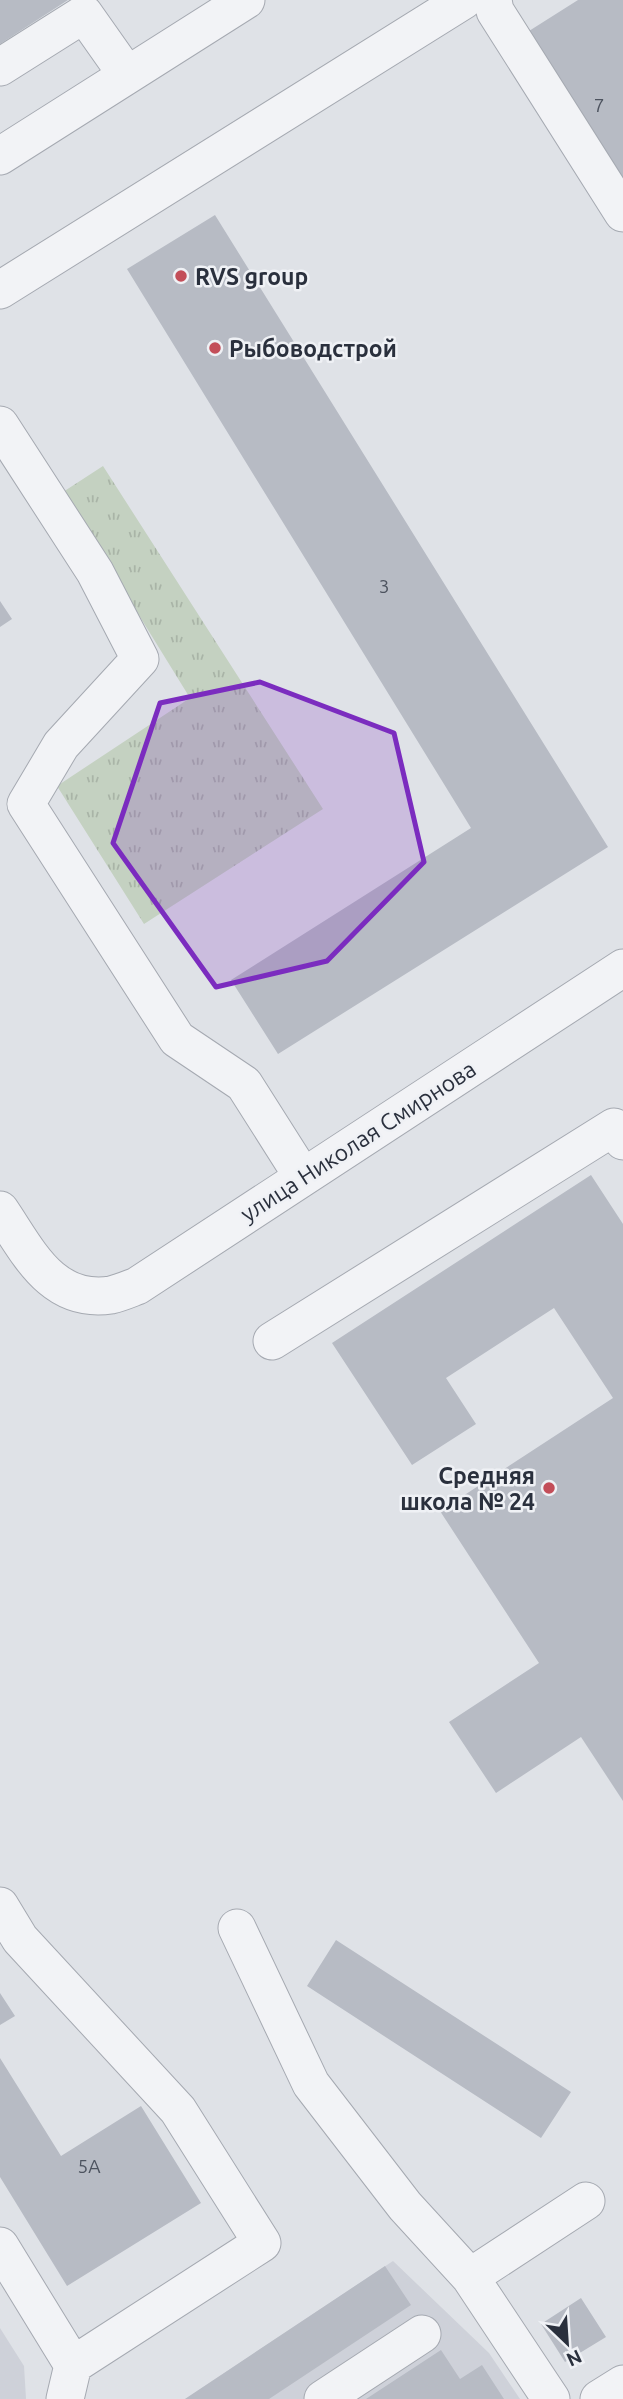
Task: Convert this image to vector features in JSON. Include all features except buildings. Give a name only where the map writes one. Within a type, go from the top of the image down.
[{"type":"street","points":[[0,156],[246,0]]},
{"type":"street","points":[[0,290],[464,0]]},
{"type":"street","points":[[493,0],[495,11],[623,214]]},
{"type":"street","points":[[0,67],[84,14],[127,75]]},
{"type":"street","points":[[0,425],[95,572],[140,659],[61,746],[26,804],[177,1039],[244,1084],[303,1177]]},
{"type":"street","name":"улица Николая Смирнова","points":[[0,1210],[40,1270],[59,1285],[86,1295],[112,1294],[137,1286],[623,968]]},
{"type":"street","points":[[272,1341],[614,1127],[623,1141]]},
{"type":"street","points":[[0,1906],[20,1939],[178,2110],[262,2244],[69,2382],[0,2246]]},
{"type":"street","points":[[237,1928],[311,2084],[405,2206],[470,2277],[551,2399]]},
{"type":"street","points":[[470,2277],[586,2201]]},
{"type":"street","points":[[323,2399],[422,2334]]},
{"type":"street","points":[[599,2399],[623,2384]]},
{"type":"highlighted area","points":[[260,682],[394,733],[424,862],[327,961],[216,987],[113,843],[160,703]]},
{"type":"shaded area","points":[[393,2261],[489,2353],[520,2399],[185,2399]]},
{"type":"shaded area","points":[[0,2328],[24,2366],[26,2399],[0,2399]]},
{"type":"green space","points":[[103,466],[323,809],[144,924],[57,786],[190,698],[63,492]]},
{"type":"place","name":"RVS group","points":[[181,276]]},
{"type":"place","name":"Рыбоводстрой","points":[[215,348]]},
{"type":"place","name":"Средняя школа № 24","points":[[549,1488]]}]
